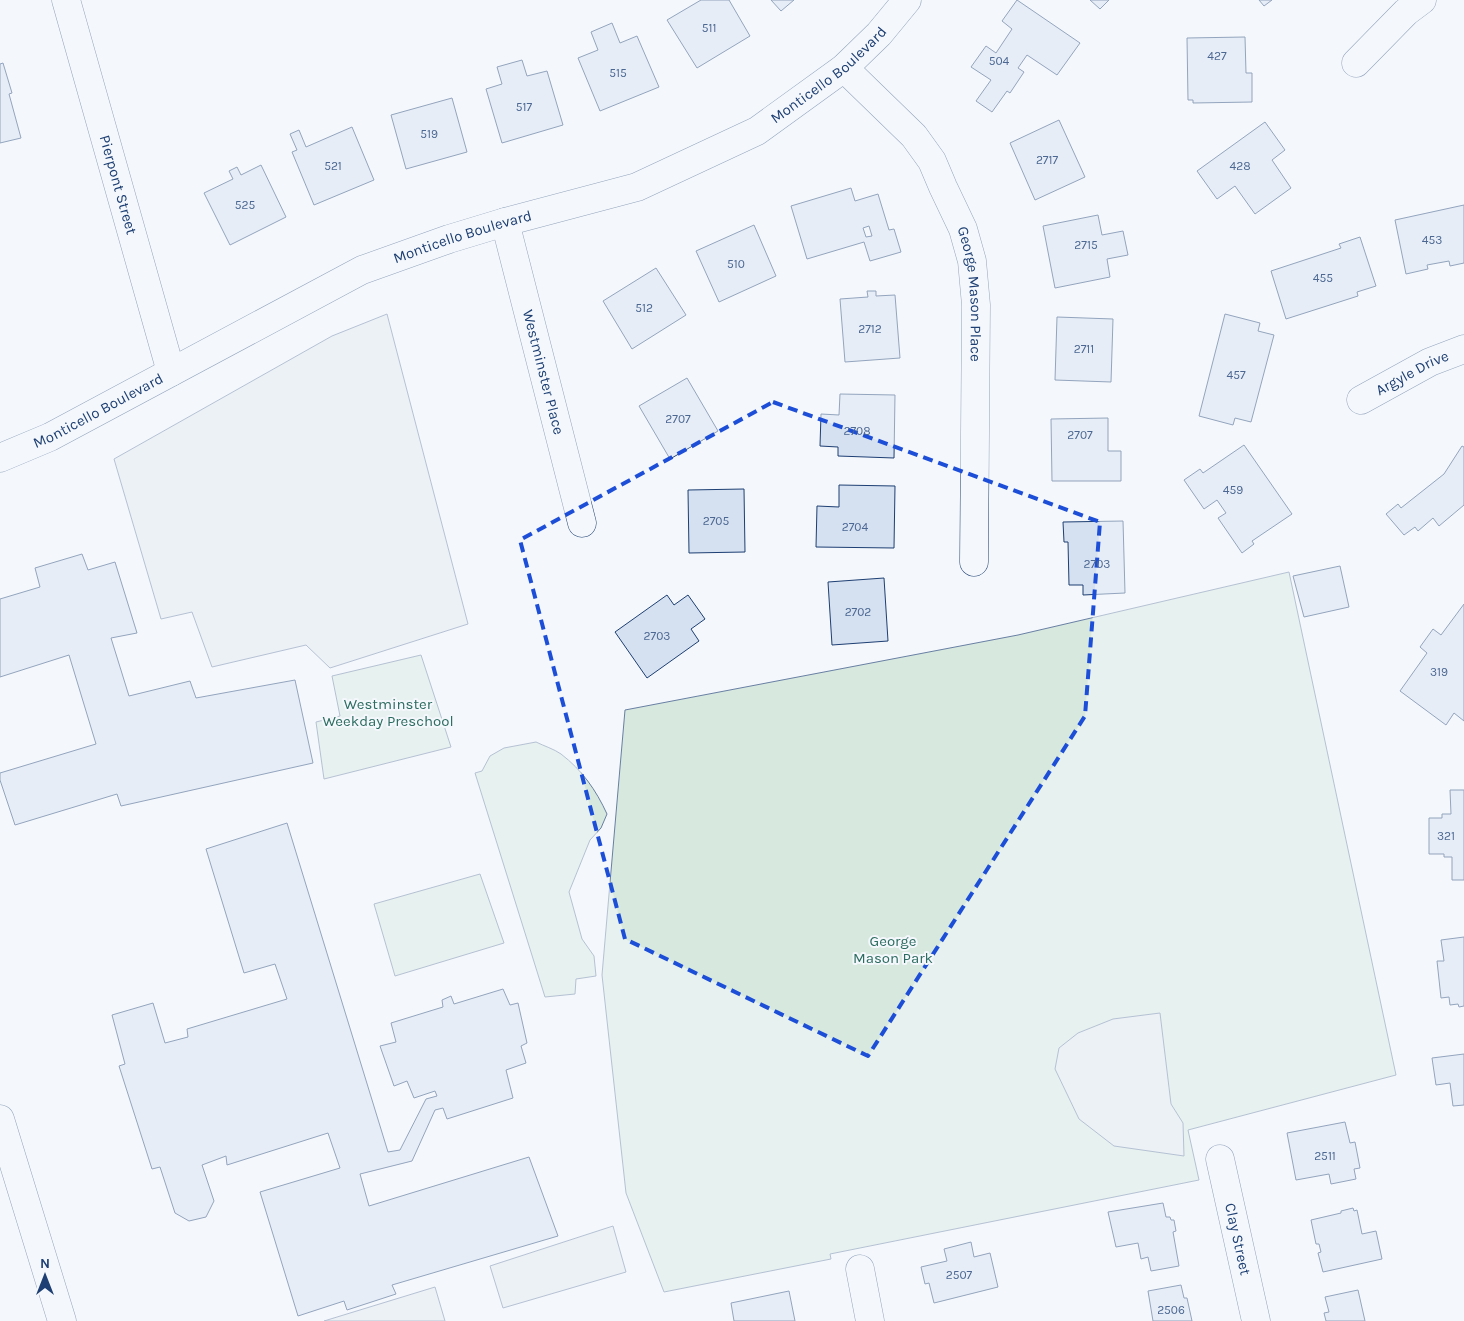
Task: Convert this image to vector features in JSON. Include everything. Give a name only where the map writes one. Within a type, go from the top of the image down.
[{"type":"street","name":"Pierpont Street","points":[[66,0],[171,372]]},
{"type":"street","name":"Monticello Boulevard","points":[[0,458],[50,437],[362,270],[449,239],[505,222],[638,187],[757,131],[844,68],[879,34],[907,0]]},
{"type":"street","points":[[1356,63],[1406,12],[1422,0]]},
{"type":"street","name":"George Mason Place","points":[[844,68],[914,136],[932,161],[942,187],[963,229],[972,260],[976,305],[974,562]]},
{"type":"street","name":"Westminster Place","points":[[505,222],[582,523]]},
{"type":"street","name":"Argyle Drive","points":[[1361,400],[1430,362],[1464,349]]},
{"type":"street","points":[[0,1119],[62,1321]]},
{"type":"street","name":"Clay Street","points":[[1220,1159],[1256,1321]]},
{"type":"street","points":[[860,1269],[870,1321]]},
{"type":"highlighted area","points":[[773,402],[1100,522],[1085,716],[868,1056],[625,939],[520,540]]},
{"type":"green space","name":"George Mason Park","points":[[1289,572],[1396,1075],[1188,1130],[1199,1180],[830,1254],[831,1259],[664,1292],[626,1193],[602,975],[625,710],[1018,635]]},
{"type":"green space","name":"Westminster Weekday Preschool","points":[[421,655],[451,747],[324,779],[316,722],[340,716],[332,676]]},
{"type":"green space","points":[[536,742],[558,752],[576,767],[593,789],[607,814],[601,828],[590,840],[569,892],[582,939],[594,956],[596,976],[576,979],[575,994],[545,997],[475,773],[482,771],[490,756],[504,748]]},
{"type":"green space","points":[[480,874],[504,943],[395,976],[374,904]]},
{"type":"shaded area","points":[[387,314],[468,624],[330,668],[306,645],[212,667],[192,612],[161,619],[114,459],[332,336]]},
{"type":"shaded area","points":[[1160,1013],[1171,1104],[1183,1123],[1184,1156],[1114,1146],[1079,1119],[1055,1069],[1059,1048],[1078,1033],[1113,1019]]},
{"type":"shaded area","points":[[613,1226],[626,1272],[503,1308],[490,1266]]},
{"type":"shaded area","points":[[435,1287],[445,1321],[324,1321]]},
{"type":"building","points":[[701,0],[729,0],[750,36],[697,68],[667,20]]},
{"type":"building","points":[[771,0],[794,0],[781,11]]},
{"type":"building","points":[[1017,0],[1080,43],[1057,75],[1027,55],[1018,68],[1024,72],[1010,93],[1007,91],[992,112],[976,101],[991,80],[971,67],[986,46],[996,53],[1012,29],[1002,21]]},
{"type":"building","points":[[1090,0],[1109,0],[1100,9]]},
{"type":"building","points":[[1259,0],[1272,0],[1264,6]]},
{"type":"building","points":[[612,23],[620,43],[637,36],[659,87],[600,111],[578,58],[598,50],[591,32]]},
{"type":"building","points":[[1245,37],[1246,73],[1252,73],[1252,102],[1193,103],[1193,100],[1188,100],[1187,38]]},
{"type":"building","points":[[522,60],[527,76],[547,71],[563,125],[502,143],[486,89],[502,84],[497,67]]},
{"type":"building","points":[[3,63],[12,93],[9,94],[21,138],[0,143],[0,64]]},
{"type":"building","points":[[452,98],[467,152],[406,169],[391,115]]},
{"type":"building","points":[[1059,120],[1085,177],[1035,200],[1010,143]]},
{"type":"building","points":[[1265,122],[1285,150],[1272,160],[1291,188],[1255,214],[1235,186],[1217,199],[1197,171]]},
{"type":"building","points":[[352,127],[374,180],[314,205],[292,152],[297,150],[290,134],[299,130],[306,147]]},
{"type":"building","points":[[261,165],[286,217],[230,245],[204,193],[233,179],[229,171],[237,167],[241,175]]},
{"type":"building","points":[[851,188],[855,201],[878,194],[889,230],[894,229],[901,252],[870,261],[864,242],[807,259],[791,206]],"holes":[[[869,226],[872,236],[866,237],[863,228]]]},
{"type":"building","points":[[1464,205],[1464,263],[1450,266],[1449,261],[1427,265],[1428,269],[1406,274],[1395,220]]},
{"type":"building","points":[[1098,215],[1102,235],[1123,231],[1128,255],[1107,259],[1110,277],[1055,288],[1043,226]]},
{"type":"building","points":[[754,225],[776,276],[719,302],[696,251]]},
{"type":"building","points":[[1360,237],[1376,286],[1357,292],[1358,296],[1286,319],[1271,271],[1341,248],[1339,244]]},
{"type":"building","points":[[656,268],[686,315],[632,349],[603,301]]},
{"type":"building","points":[[867,291],[876,291],[876,296],[895,295],[900,358],[845,362],[840,299],[868,297]]},
{"type":"building","points":[[1225,314],[1260,323],[1258,331],[1274,335],[1251,422],[1235,418],[1233,425],[1199,416]]},
{"type":"building","points":[[1057,317],[1113,319],[1111,382],[1055,380]]},
{"type":"building","points":[[687,378],[718,431],[670,459],[639,406]]},
{"type":"building","points":[[840,394],[895,395],[894,458],[838,456],[838,447],[820,446],[821,414],[839,415]]},
{"type":"building","points":[[1108,418],[1108,451],[1121,451],[1121,481],[1052,481],[1051,419]]},
{"type":"building","points":[[1244,445],[1292,514],[1252,541],[1254,544],[1242,553],[1218,518],[1226,513],[1217,500],[1204,509],[1184,480],[1200,469],[1203,473]]},
{"type":"building","points":[[1462,446],[1464,447],[1464,505],[1439,526],[1433,518],[1418,531],[1415,527],[1404,535],[1386,514],[1398,504],[1401,508],[1444,474]]},
{"type":"building","points":[[839,485],[895,486],[894,548],[816,547],[817,506],[839,507]]},
{"type":"building","points":[[744,489],[745,552],[689,553],[688,490]]},
{"type":"building","points":[[1123,521],[1125,593],[1083,595],[1083,585],[1069,585],[1068,542],[1064,542],[1063,522]]},
{"type":"building","points":[[82,554],[88,570],[115,562],[137,633],[111,638],[129,696],[190,681],[196,698],[295,680],[313,763],[121,806],[117,794],[15,825],[0,780],[0,773],[96,744],[69,655],[0,677],[0,599],[40,587],[35,568]]},
{"type":"building","points":[[1340,566],[1349,607],[1304,617],[1293,576]]},
{"type":"building","points":[[884,578],[888,641],[832,645],[828,582]]},
{"type":"building","points":[[667,595],[674,605],[688,595],[705,619],[691,629],[699,641],[647,678],[615,632]]},
{"type":"building","points":[[1464,604],[1464,721],[1454,713],[1446,725],[1400,691],[1427,653],[1420,647],[1433,629],[1441,635]]},
{"type":"building","points":[[1450,790],[1464,790],[1464,880],[1452,880],[1452,857],[1444,857],[1444,854],[1429,854],[1429,818],[1442,818],[1442,814],[1451,814]]},
{"type":"building","points":[[287,823],[388,1152],[400,1150],[426,1099],[437,1096],[435,1091],[414,1098],[407,1081],[394,1086],[380,1046],[396,1042],[391,1023],[443,1007],[442,1000],[451,996],[454,1004],[503,989],[510,1005],[518,1003],[527,1043],[521,1046],[526,1063],[506,1070],[513,1098],[447,1119],[443,1108],[435,1110],[412,1161],[360,1174],[369,1206],[529,1157],[558,1236],[392,1285],[396,1294],[347,1310],[344,1301],[298,1316],[260,1192],[340,1168],[328,1133],[227,1165],[226,1156],[202,1165],[214,1201],[206,1217],[189,1221],[175,1213],[160,1167],[152,1169],[119,1066],[125,1064],[112,1015],[153,1003],[165,1043],[188,1037],[187,1029],[287,999],[275,964],[244,973],[206,849]]},
{"type":"building","points":[[1464,937],[1464,1006],[1459,1007],[1458,1004],[1450,1005],[1449,997],[1441,998],[1437,961],[1444,961],[1441,940]]},
{"type":"building","points":[[1464,1054],[1464,1105],[1453,1106],[1450,1083],[1436,1085],[1432,1058]]},
{"type":"building","points":[[1345,1122],[1350,1143],[1355,1142],[1360,1168],[1354,1169],[1356,1179],[1331,1184],[1329,1174],[1296,1180],[1287,1133]]},
{"type":"building","points":[[1163,1203],[1166,1217],[1174,1220],[1176,1231],[1173,1232],[1179,1266],[1151,1271],[1148,1257],[1141,1259],[1138,1243],[1116,1247],[1108,1212]]},
{"type":"building","points":[[1353,1208],[1354,1211],[1357,1210],[1362,1234],[1376,1231],[1382,1259],[1323,1272],[1318,1253],[1321,1252],[1319,1244],[1316,1244],[1311,1220],[1341,1213],[1341,1211]]},
{"type":"building","points":[[971,1242],[974,1257],[990,1253],[998,1287],[934,1303],[929,1283],[925,1284],[921,1267],[947,1261],[944,1249]]},
{"type":"building","points":[[1181,1285],[1184,1298],[1187,1298],[1192,1321],[1153,1321],[1148,1291]]},
{"type":"building","points":[[1358,1290],[1365,1321],[1326,1321],[1324,1313],[1329,1312],[1325,1297]]},
{"type":"building","points":[[789,1291],[795,1321],[734,1321],[731,1303]]}]
